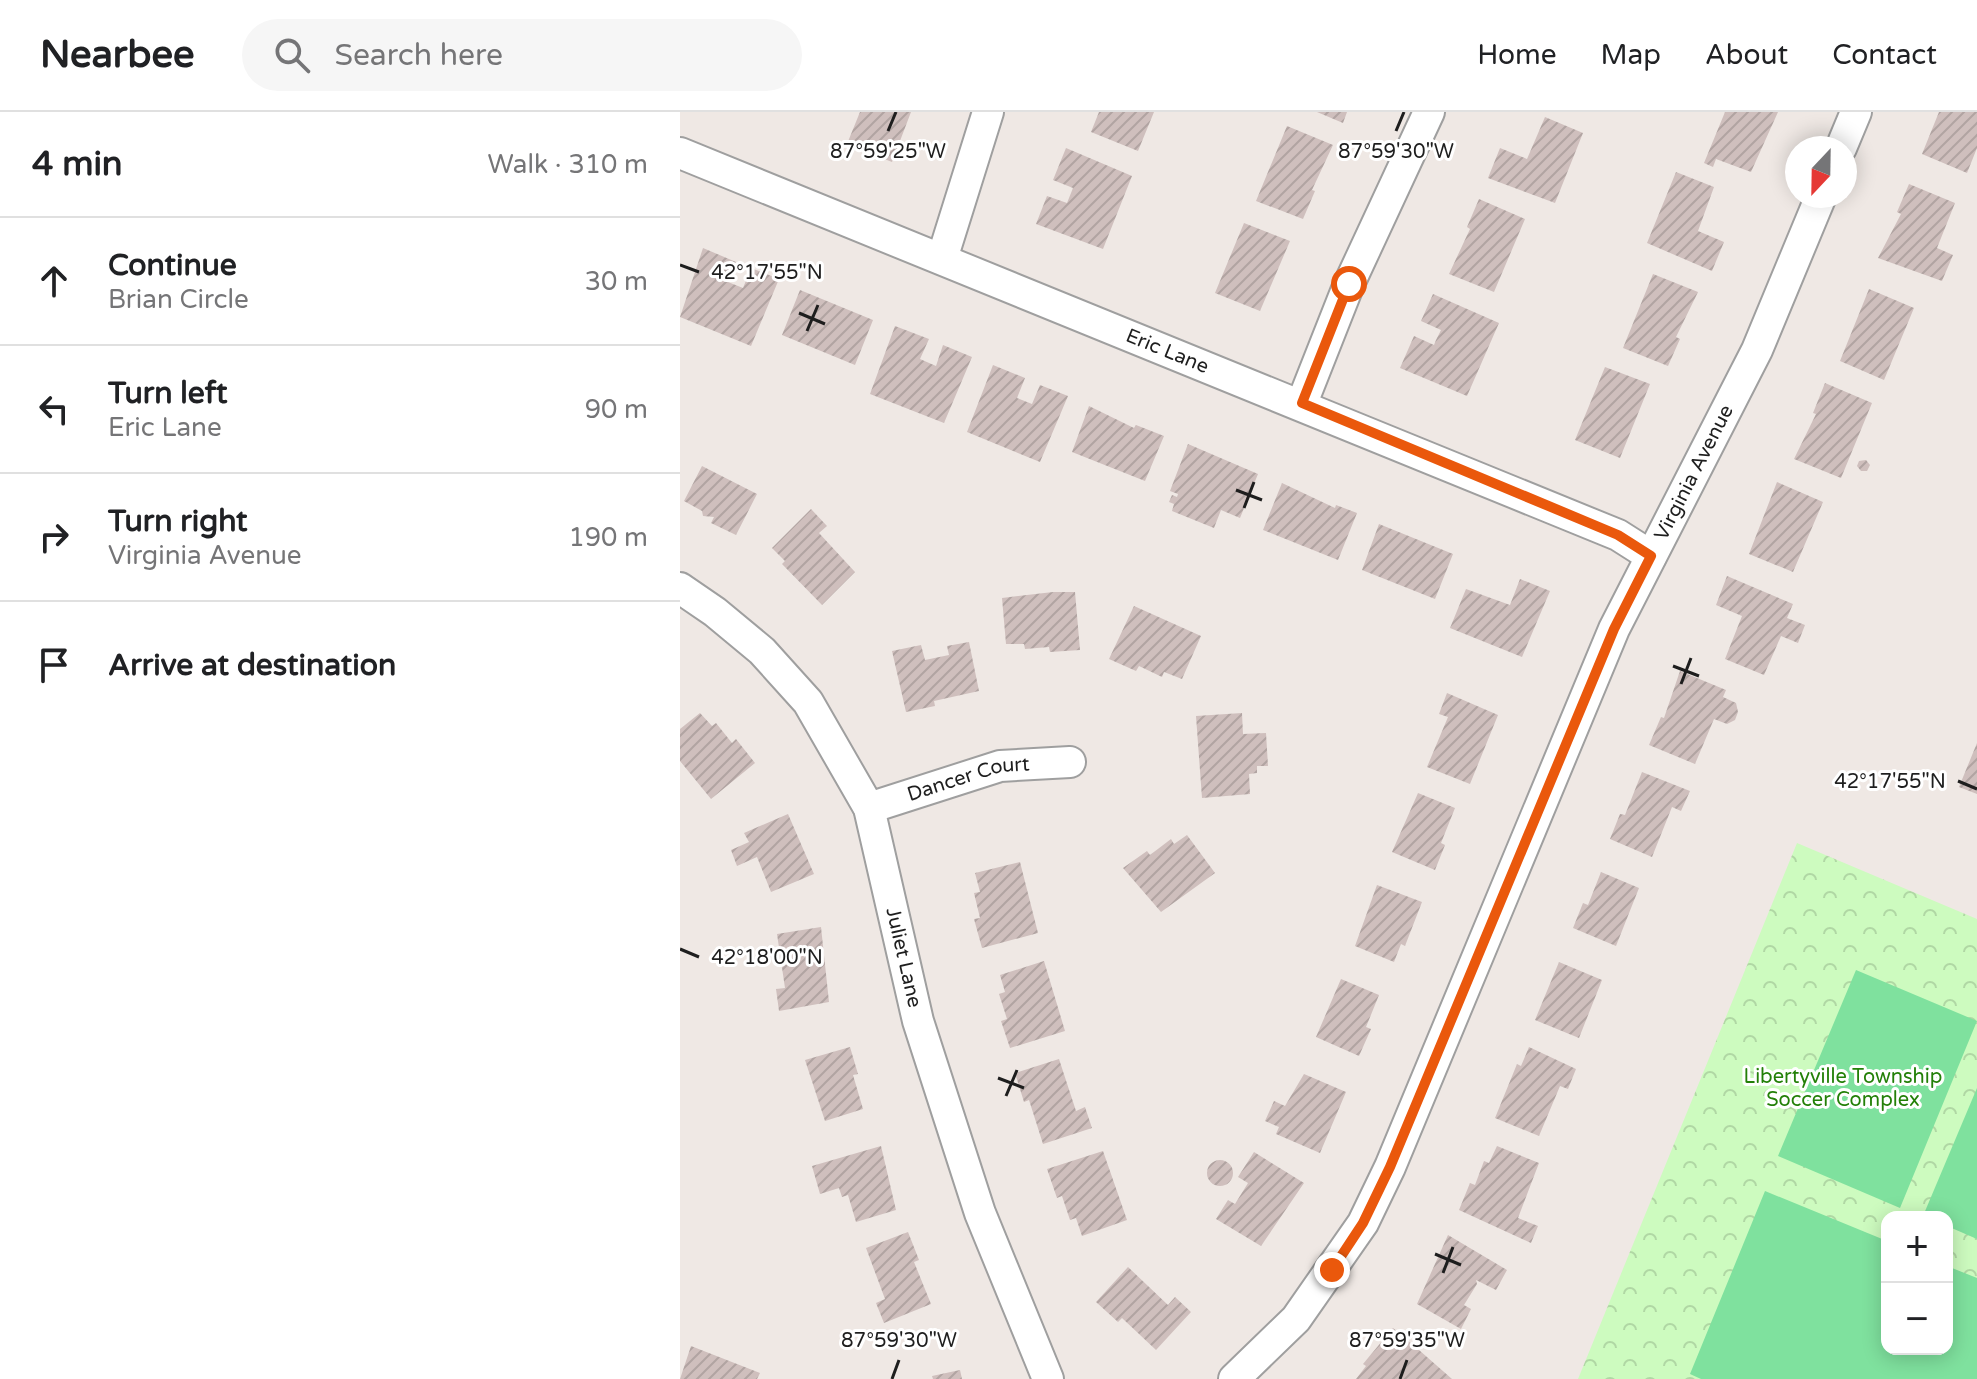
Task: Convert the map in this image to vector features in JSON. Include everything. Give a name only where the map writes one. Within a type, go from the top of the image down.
[{"type":"street","points":[[942,259],[988,112]]},
{"type":"street","points":[[1302,403],[1349,284],[1429,112]]},
{"type":"street","points":[[1846,136],[1856,112]]},
{"type":"street","name":"Eric Lane","points":[[680,153],[1302,403],[1618,535],[1651,556]]},
{"type":"street","name":"Virginia Avenue","points":[[1234,1379],[1296,1319],[1363,1223],[1390,1167],[1614,629],[1757,350],[1816,208]]},
{"type":"street","name":"Juliet Lane","points":[[680,588],[762,651],[808,702],[869,808],[918,1021],[980,1213],[1048,1379]]},
{"type":"street","name":"Dancer Court","points":[[869,808],[1000,766],[1070,762]]},
{"type":"green space","name":"Libertyville Township Soccer Complex","points":[[1797,843],[1977,919],[1977,1379],[1578,1379]]},
{"type":"green space","points":[[1856,970],[1977,1021],[1900,1208],[1778,1156]]},
{"type":"green space","points":[[1977,1088],[1977,1239],[1953,1229],[1953,1211],[1925,1211]]},
{"type":"green space","points":[[1765,1191],[1881,1239],[1881,1355],[1953,1355],[1953,1268],[1977,1278],[1977,1379],[1701,1379],[1690,1374]]},
{"type":"building","points":[[860,112],[911,112],[892,162],[847,144]]},
{"type":"building","points":[[1099,112],[1154,112],[1138,151],[1091,132]]},
{"type":"building","points":[[1317,112],[1347,112],[1343,123]]},
{"type":"building","points":[[1725,112],[1778,112],[1751,172],[1716,159],[1713,167],[1704,163]]},
{"type":"building","points":[[1939,112],[1977,112],[1977,148],[1967,173],[1922,154]]},
{"type":"building","points":[[1545,117],[1583,133],[1555,203],[1488,178],[1500,148],[1527,159]]},
{"type":"building","points":[[1287,126],[1333,145],[1312,190],[1315,191],[1303,219],[1256,201]]},
{"type":"building","points":[[1066,148],[1132,176],[1103,249],[1036,224],[1047,196],[1067,203],[1073,188],[1053,180]]},
{"type":"building","points":[[1676,172],[1714,187],[1698,231],[1724,242],[1712,271],[1647,243]]},
{"type":"building","points":[[1909,184],[1955,203],[1937,248],[1953,255],[1942,281],[1878,258],[1901,214],[1897,212]]},
{"type":"building","points":[[1479,199],[1525,219],[1494,292],[1449,274],[1470,229],[1467,227]]},
{"type":"building","points":[[1244,223],[1290,241],[1260,311],[1215,293]]},
{"type":"building","points":[[703,248],[736,262],[728,282],[743,288],[751,268],[779,279],[751,346],[680,317]]},
{"type":"building","points":[[1653,274],[1698,292],[1676,337],[1680,339],[1668,366],[1623,348]]},
{"type":"building","points":[[1869,289],[1914,308],[1884,380],[1840,361]]},
{"type":"building","points":[[800,290],[873,320],[855,365],[782,335]]},
{"type":"building","points":[[1433,294],[1499,323],[1467,396],[1400,368],[1414,336],[1434,345],[1441,330],[1421,321]]},
{"type":"building","points":[[895,326],[929,339],[920,359],[936,366],[943,345],[972,357],[944,423],[870,394]]},
{"type":"building","points":[[993,365],[1025,378],[1017,398],[1032,404],[1040,385],[1068,396],[1040,462],[967,432]]},
{"type":"building","points":[[1605,367],[1650,384],[1620,458],[1575,440]]},
{"type":"building","points":[[1825,383],[1872,403],[1841,478],[1794,459],[1816,414],[1813,413]]},
{"type":"building","points":[[1089,406],[1134,428],[1136,425],[1164,436],[1145,481],[1072,452]]},
{"type":"building","points":[[1188,444],[1258,474],[1240,518],[1221,510],[1214,528],[1172,511],[1174,504],[1169,502],[1172,495],[1177,497],[1178,494],[1170,491]]},
{"type":"building","points":[[1866,460],[1870,465],[1867,471],[1861,471],[1857,466],[1859,461]]},
{"type":"building","points":[[702,466],[757,494],[736,535],[711,523],[714,517],[703,516],[702,511],[684,501]]},
{"type":"building","points":[[1777,482],[1823,502],[1793,572],[1749,554]]},
{"type":"building","points":[[1282,483],[1335,508],[1336,505],[1357,513],[1338,560],[1263,530]]},
{"type":"building","points":[[811,509],[827,526],[819,533],[855,572],[822,605],[782,564],[785,561],[772,548]]},
{"type":"building","points":[[1379,524],[1453,554],[1435,599],[1362,570]]},
{"type":"building","points":[[1727,576],[1793,604],[1787,618],[1805,625],[1798,643],[1781,636],[1764,675],[1725,659],[1742,616],[1716,605]]},
{"type":"building","points":[[1520,579],[1550,591],[1522,657],[1450,628],[1466,589],[1510,605]]},
{"type":"building","points":[[1075,592],[1080,650],[1050,652],[1049,647],[1025,649],[1024,644],[1006,644],[1002,598]]},
{"type":"building","points":[[1134,606],[1201,636],[1182,679],[1164,672],[1162,677],[1139,666],[1136,671],[1109,659]]},
{"type":"building","points":[[969,642],[979,691],[934,701],[935,706],[906,712],[892,651],[921,645],[925,660],[949,655],[947,646]]},
{"type":"building","points":[[1680,671],[1726,690],[1723,697],[1736,703],[1738,712],[1735,720],[1727,724],[1714,719],[1695,764],[1649,745],[1661,717],[1664,718]]},
{"type":"building","points":[[1447,693],[1498,715],[1470,784],[1427,767],[1448,717],[1439,714]]},
{"type":"building","points":[[700,713],[712,726],[716,723],[732,743],[736,739],[755,763],[711,799],[680,761],[680,729]]},
{"type":"building","points":[[1242,713],[1243,734],[1266,733],[1268,766],[1257,766],[1257,773],[1249,774],[1250,794],[1202,798],[1196,716]]},
{"type":"building","points":[[1977,743],[1977,794],[1959,787]]},
{"type":"building","points":[[1642,772],[1690,791],[1681,811],[1672,807],[1652,857],[1610,839],[1620,814],[1625,815]]},
{"type":"building","points":[[1418,793],[1455,808],[1441,843],[1445,845],[1435,870],[1392,852]]},
{"type":"building","points":[[788,814],[814,874],[771,892],[757,857],[737,866],[731,850],[749,842],[744,833]]},
{"type":"building","points":[[1187,835],[1215,873],[1161,912],[1123,868],[1147,851],[1150,855],[1171,839],[1174,844]]},
{"type":"building","points":[[1020,862],[1038,933],[982,948],[974,919],[980,918],[974,893],[980,892],[975,873]]},
{"type":"building","points":[[1601,872],[1639,888],[1616,946],[1573,928],[1583,903],[1588,905]]},
{"type":"building","points":[[1377,885],[1422,902],[1405,946],[1401,944],[1394,962],[1355,946]]},
{"type":"building","points":[[821,927],[829,1002],[779,1011],[776,989],[785,988],[777,934]]},
{"type":"building","points":[[1044,961],[1065,1031],[1010,1048],[1001,1021],[1007,1019],[999,994],[1005,992],[1000,975]]},
{"type":"building","points":[[1559,962],[1602,980],[1579,1038],[1535,1020]]},
{"type":"building","points":[[1341,979],[1379,995],[1366,1027],[1371,1029],[1359,1056],[1316,1037]]},
{"type":"building","points":[[850,1047],[858,1074],[853,1075],[863,1109],[825,1121],[805,1060]]},
{"type":"building","points":[[1529,1047],[1576,1069],[1568,1089],[1560,1086],[1539,1136],[1495,1118],[1517,1064],[1521,1066]]},
{"type":"building","points":[[1059,1059],[1076,1111],[1085,1107],[1092,1128],[1043,1144],[1029,1100],[1024,1102],[1015,1073]]},
{"type":"building","points":[[1304,1074],[1346,1092],[1320,1153],[1276,1134],[1279,1127],[1265,1121],[1274,1101],[1285,1106]]},
{"type":"building","points":[[881,1146],[896,1210],[856,1222],[848,1195],[842,1197],[839,1188],[820,1194],[812,1166]]},
{"type":"building","points":[[1497,1146],[1539,1163],[1518,1218],[1538,1226],[1531,1243],[1459,1210],[1470,1183],[1475,1185],[1484,1161],[1489,1163]]},
{"type":"building","points":[[1103,1151],[1127,1220],[1082,1236],[1076,1218],[1070,1220],[1062,1196],[1057,1198],[1047,1169]]},
{"type":"building","points":[[1254,1152],[1304,1183],[1261,1246],[1216,1219],[1228,1200],[1235,1204],[1248,1183],[1238,1177]]},
{"type":"building","points":[[1220,1160],[1229,1164],[1233,1173],[1229,1182],[1220,1186],[1211,1182],[1207,1173],[1211,1164]]},
{"type":"building","points":[[908,1232],[919,1260],[914,1262],[931,1304],[884,1323],[876,1303],[885,1299],[866,1248]]},
{"type":"building","points":[[1448,1235],[1507,1270],[1496,1290],[1476,1280],[1477,1284],[1464,1305],[1471,1309],[1461,1329],[1417,1304]]},
{"type":"building","points":[[1128,1267],[1168,1305],[1175,1297],[1191,1312],[1156,1350],[1122,1318],[1118,1322],[1096,1302]]},
{"type":"building","points":[[1393,1328],[1452,1379],[1356,1379],[1366,1366],[1363,1364]]},
{"type":"building","points":[[691,1346],[760,1373],[757,1379],[680,1379]]},
{"type":"building","points":[[960,1370],[962,1379],[933,1379],[932,1376]]},
{"type":"route","points":[[1332,1270],[1363,1223],[1390,1167],[1614,629],[1651,556],[1618,535],[1302,403],[1349,284]]}]
